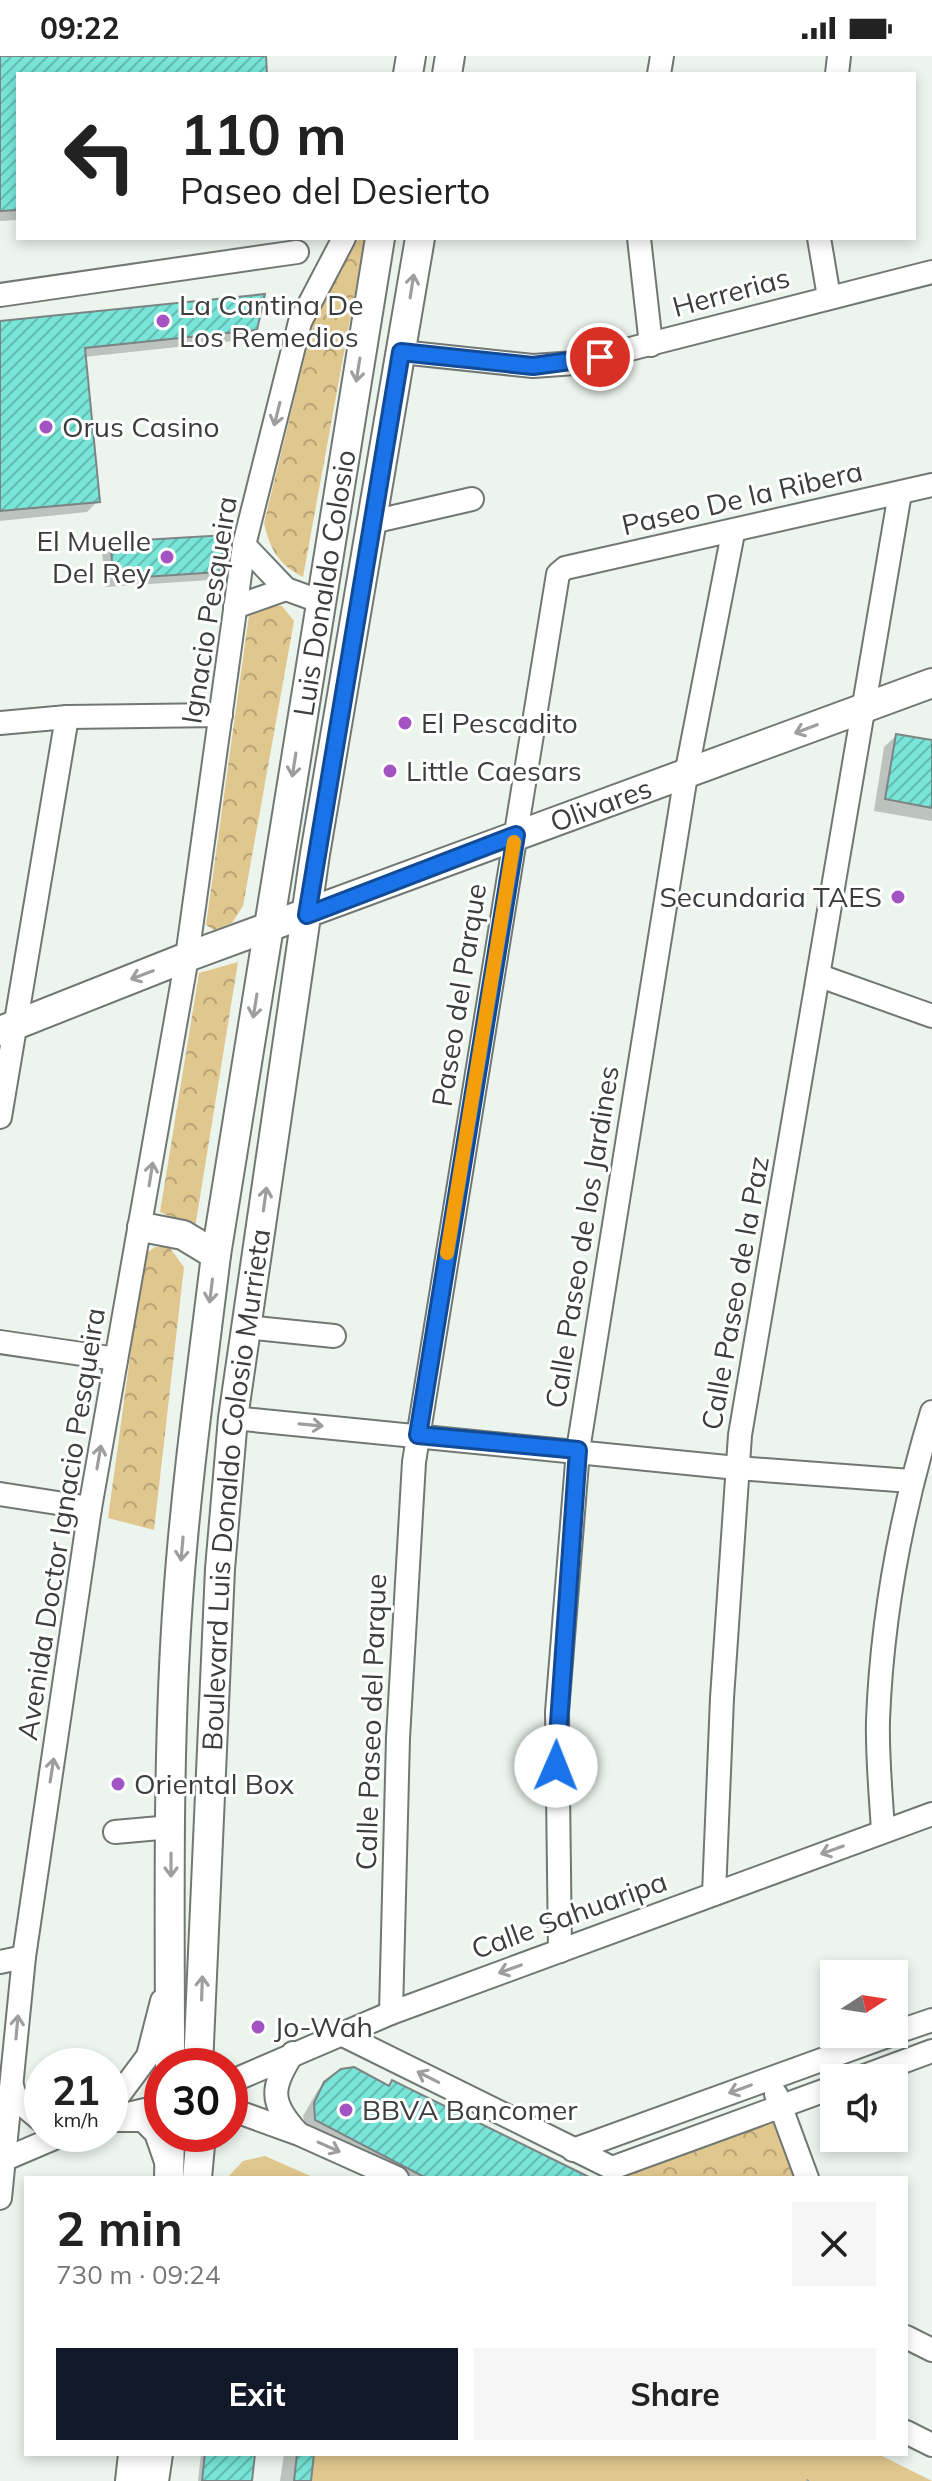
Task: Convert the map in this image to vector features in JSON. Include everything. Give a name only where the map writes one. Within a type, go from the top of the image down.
[{"type":"main road","name":"Luis Donaldo Colosio","points":[[268,929],[380,240]]},
{"type":"main road","name":"Luis Donaldo Colosio","points":[[307,915],[420,240]]},
{"type":"main road","name":"Olivares","points":[[8,1027],[187,957],[932,683]]},
{"type":"main road","points":[[283,836],[297,851],[315,854]]},
{"type":"main road","name":"Boulevard Luis Donaldo Colosio Murrieta","points":[[199,2048],[220,1569],[233,1418],[307,915]]},
{"type":"main road","name":"Boulevard Luis Donaldo Colosio Murrieta","points":[[170,2048],[171,1827],[178,1600],[216,1255],[268,929]]},
{"type":"main road","points":[[142,1227],[183,1235],[216,1255]]},
{"type":"main road","points":[[173,2152],[178,2176]]},
{"type":"main road","points":[[178,2176],[191,2152]]},
{"type":"main road","points":[[130,2481],[133,2456]]},
{"type":"main road","points":[[154,2481],[158,2456]]},
{"type":"street","name":"Ignacio Pesqueira","points":[[187,957],[244,545],[300,322],[343,240]]},
{"type":"street","points":[[639,240],[651,345]]},
{"type":"street","points":[[819,240],[829,297]]},
{"type":"street","points":[[0,295],[297,252]]},
{"type":"street","name":"Herrerias","points":[[401,352],[533,366],[575,363],[932,272]]},
{"type":"street","name":"Paseo De la Ribera","points":[[565,568],[733,533],[932,485]]},
{"type":"street","name":"Calle Paseo de la Paz","points":[[714,1894],[722,1698],[737,1468],[900,493]]},
{"type":"street","points":[[372,522],[472,499]]},
{"type":"street","name":"Calle Paseo de los Jardines","points":[[560,1951],[557,1712],[578,1450],[686,775],[733,533]]},
{"type":"street","points":[[244,545],[286,589],[319,601]]},
{"type":"street","name":"Paseo del Parque","points":[[418,1435],[558,574],[565,568]]},
{"type":"street","points":[[235,607],[286,589]]},
{"type":"street","points":[[0,723],[67,717],[221,715]]},
{"type":"street","points":[[0,1117],[8,1027],[67,717]]},
{"type":"street","name":"Avenida Doctor Ignacio Pesqueira","points":[[0,2198],[24,1957],[51,1830],[90,1508],[142,1227],[187,957]]},
{"type":"street","points":[[820,976],[932,1016]]},
{"type":"street","points":[[246,1327],[334,1336]]},
{"type":"street","points":[[0,1342],[116,1359]]},
{"type":"street","points":[[883,1831],[878,1725],[880,1679],[911,1481],[932,1412]]},
{"type":"street","points":[[233,1418],[737,1468],[911,1481]]},
{"type":"street","name":"Calle Paseo del Parque","points":[[391,2013],[398,1738],[418,1435]]},
{"type":"street","points":[[0,1494],[90,1508]]},
{"type":"street","name":"Calle Sahuaripa","points":[[248,2074],[391,2013],[932,1814]]},
{"type":"street","points":[[115,1832],[171,1827]]},
{"type":"street","points":[[128,2083],[148,2056],[158,2023],[170,1948]]},
{"type":"street","points":[[0,1962],[24,1957]]},
{"type":"street","points":[[908,2029],[932,2020]]},
{"type":"street","points":[[341,2034],[573,2150],[614,2167],[820,2092]]},
{"type":"street","points":[[573,2150],[854,2048]]},
{"type":"street","points":[[897,2064],[932,2051]]},
{"type":"street","points":[[293,2053],[283,2069],[276,2100],[278,2112],[299,2134]]},
{"type":"street","points":[[24,2076],[13,2078],[16,2099],[24,2106]]},
{"type":"street","points":[[770,2078],[806,2176]]},
{"type":"street","points":[[248,2116],[299,2134],[393,2176]]},
{"type":"street","points":[[128,2120],[143,2120],[156,2133],[178,2176]]},
{"type":"street","points":[[3,2160],[24,2151]]},
{"type":"street","points":[[908,2338],[932,2350]]},
{"type":"street","points":[[908,2433],[932,2445]]},
{"type":"path","points":[[807,2481],[812,2476]]},
{"type":"green space","points":[[358,240],[365,240],[303,577],[277,556],[264,523],[316,310]]},
{"type":"green space","points":[[264,604],[282,606],[294,621],[243,906],[232,923],[214,930],[206,925],[249,615]]},
{"type":"green space","points":[[238,962],[195,1228],[160,1212],[199,973]]},
{"type":"green space","points":[[155,1247],[169,1247],[184,1267],[154,1530],[108,1518],[144,1255]]},
{"type":"green space","points":[[781,2117],[801,2176],[617,2176]]},
{"type":"green space","points":[[265,2156],[310,2176],[229,2176],[243,2161]]},
{"type":"green space","points":[[314,2456],[882,2456],[932,2481],[311,2481]]},
{"type":"building","points":[[0,56],[266,56],[267,72],[16,72],[16,210],[0,211]]},
{"type":"building","name":"Orus Casino","points":[[265,294],[257,330],[85,348],[100,502],[0,511],[0,321]]},
{"type":"building","name":"El Muelle Del Rey","points":[[226,535],[219,572],[114,579],[110,542]]},
{"type":"building","points":[[896,734],[932,740],[932,808],[885,799]]},
{"type":"building","points":[[354,2067],[389,2086],[392,2080],[587,2176],[422,2176],[315,2120],[314,2103],[324,2082],[341,2069]]},
{"type":"building","points":[[205,2456],[255,2456],[252,2481],[202,2481]]},
{"type":"building","points":[[297,2456],[314,2456],[311,2481],[294,2481]]},
{"type":"slow traffic","points":[[447,1253],[514,842]]},
{"type":"place","name":"La Cantina De Los Remedios","points":[[163,321]]},
{"type":"place","name":"Orus Casino","points":[[46,427]]},
{"type":"place","name":"El Muelle Del Rey","points":[[167,557]]},
{"type":"place","name":"El Pescadito","points":[[405,723]]},
{"type":"place","name":"Little Caesars","points":[[390,771]]},
{"type":"place","name":"Secundaria TAES","points":[[898,897]]},
{"type":"place","name":"Oriental Box","points":[[118,1784]]},
{"type":"place","name":"Jo-Wah","points":[[258,2027]]},
{"type":"place","name":"BBVA Bancomer","points":[[346,2110]]},
{"type":"route","points":[[556,1766],[557,1712],[578,1450],[418,1435],[516,835],[307,915],[401,352],[533,366],[575,363],[600,357]]}]
